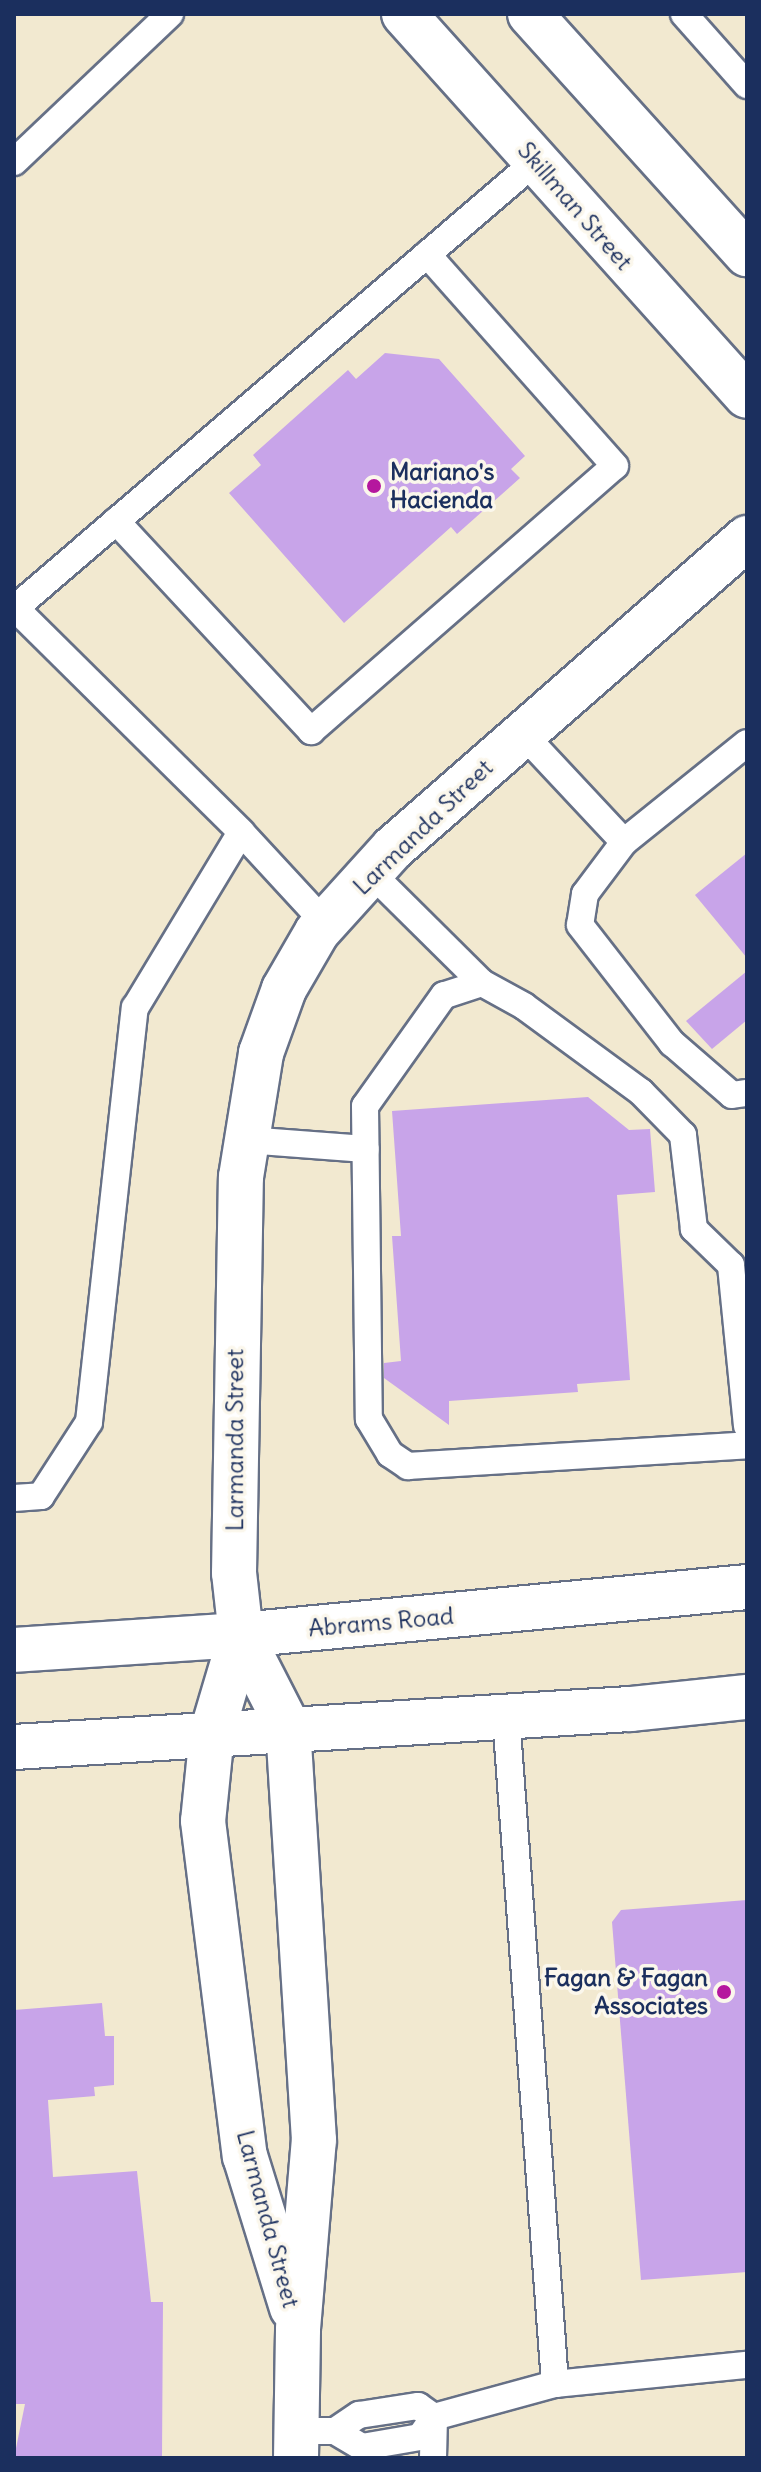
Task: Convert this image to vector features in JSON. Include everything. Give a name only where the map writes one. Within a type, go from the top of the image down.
[{"type":"street","name":"Skillman Street","points":[[404,14],[747,396]]},
{"type":"street","points":[[530,14],[747,254]]},
{"type":"street","name":"Larmanda Street","points":[[309,2440],[298,2329],[314,2140],[288,1727],[241,1635],[234,1573],[235,1342],[246,1140],[261,1053],[284,989],[325,923],[371,873],[523,734],[747,538]]},
{"type":"street","name":"Abrams Road","points":[[14,1650],[241,1635],[747,1587]]},
{"type":"street","name":"Larmanda Street","points":[[241,1635],[212,1733],[203,1821],[245,2156],[298,2329]]},
{"type":"street","points":[[14,1747],[288,1727],[506,1716],[747,1697]]},
{"type":"lane","points":[[14,162],[170,14]]},
{"type":"lane","points":[[684,14],[747,85]]},
{"type":"lane","points":[[325,923],[241,832],[14,608],[536,161]]},
{"type":"lane","points":[[116,521],[311,731],[615,466],[427,254]]},
{"type":"lane","points":[[523,734],[624,842]]},
{"type":"lane","points":[[747,743],[624,842],[585,894],[580,925],[672,1043],[732,1095],[747,1093]]},
{"type":"lane","points":[[14,1498],[41,1496],[89,1422],[135,1008],[241,832]]},
{"type":"lane","points":[[371,873],[482,983],[524,1006],[641,1092],[683,1135],[694,1229],[731,1265],[747,1426]]},
{"type":"lane","points":[[482,983],[444,995],[365,1106],[369,1419],[390,1454],[408,1466],[747,1445]]},
{"type":"lane","points":[[246,1140],[366,1149]]},
{"type":"lane","points":[[506,1716],[555,2384]]},
{"type":"lane","points":[[309,2440],[359,2415],[418,2406],[434,2417],[555,2384],[747,2365]]},
{"type":"lane","points":[[433,2458],[434,2417]]},
{"type":"building","name":"Mariano's Hacienda","points":[[385,353],[439,359],[525,456],[511,469],[520,478],[457,534],[451,527],[344,623],[229,493],[261,465],[253,455],[348,370],[356,379]]},
{"type":"building","points":[[747,853],[747,958],[695,895]]},
{"type":"building","points":[[747,971],[747,1020],[712,1049],[686,1021]]},
{"type":"building","points":[[588,1097],[629,1130],[650,1129],[655,1192],[617,1195],[630,1380],[577,1384],[578,1392],[449,1401],[449,1425],[384,1378],[384,1363],[401,1361],[392,1236],[401,1236],[392,1111]]},
{"type":"building","points":[[747,1900],[747,2272],[641,2280],[612,1922],[621,1910]]},
{"type":"building","points":[[102,2003],[105,2036],[114,2036],[114,2085],[94,2087],[95,2096],[48,2100],[53,2177],[137,2171],[151,2302],[163,2302],[162,2458],[14,2458],[25,2404],[14,2404],[14,2010]]},
{"type":"place","name":"Mariano's Hacienda","points":[[374,486]]},
{"type":"place","name":"Fagan & Fagan Associates","points":[[724,1992]]}]
